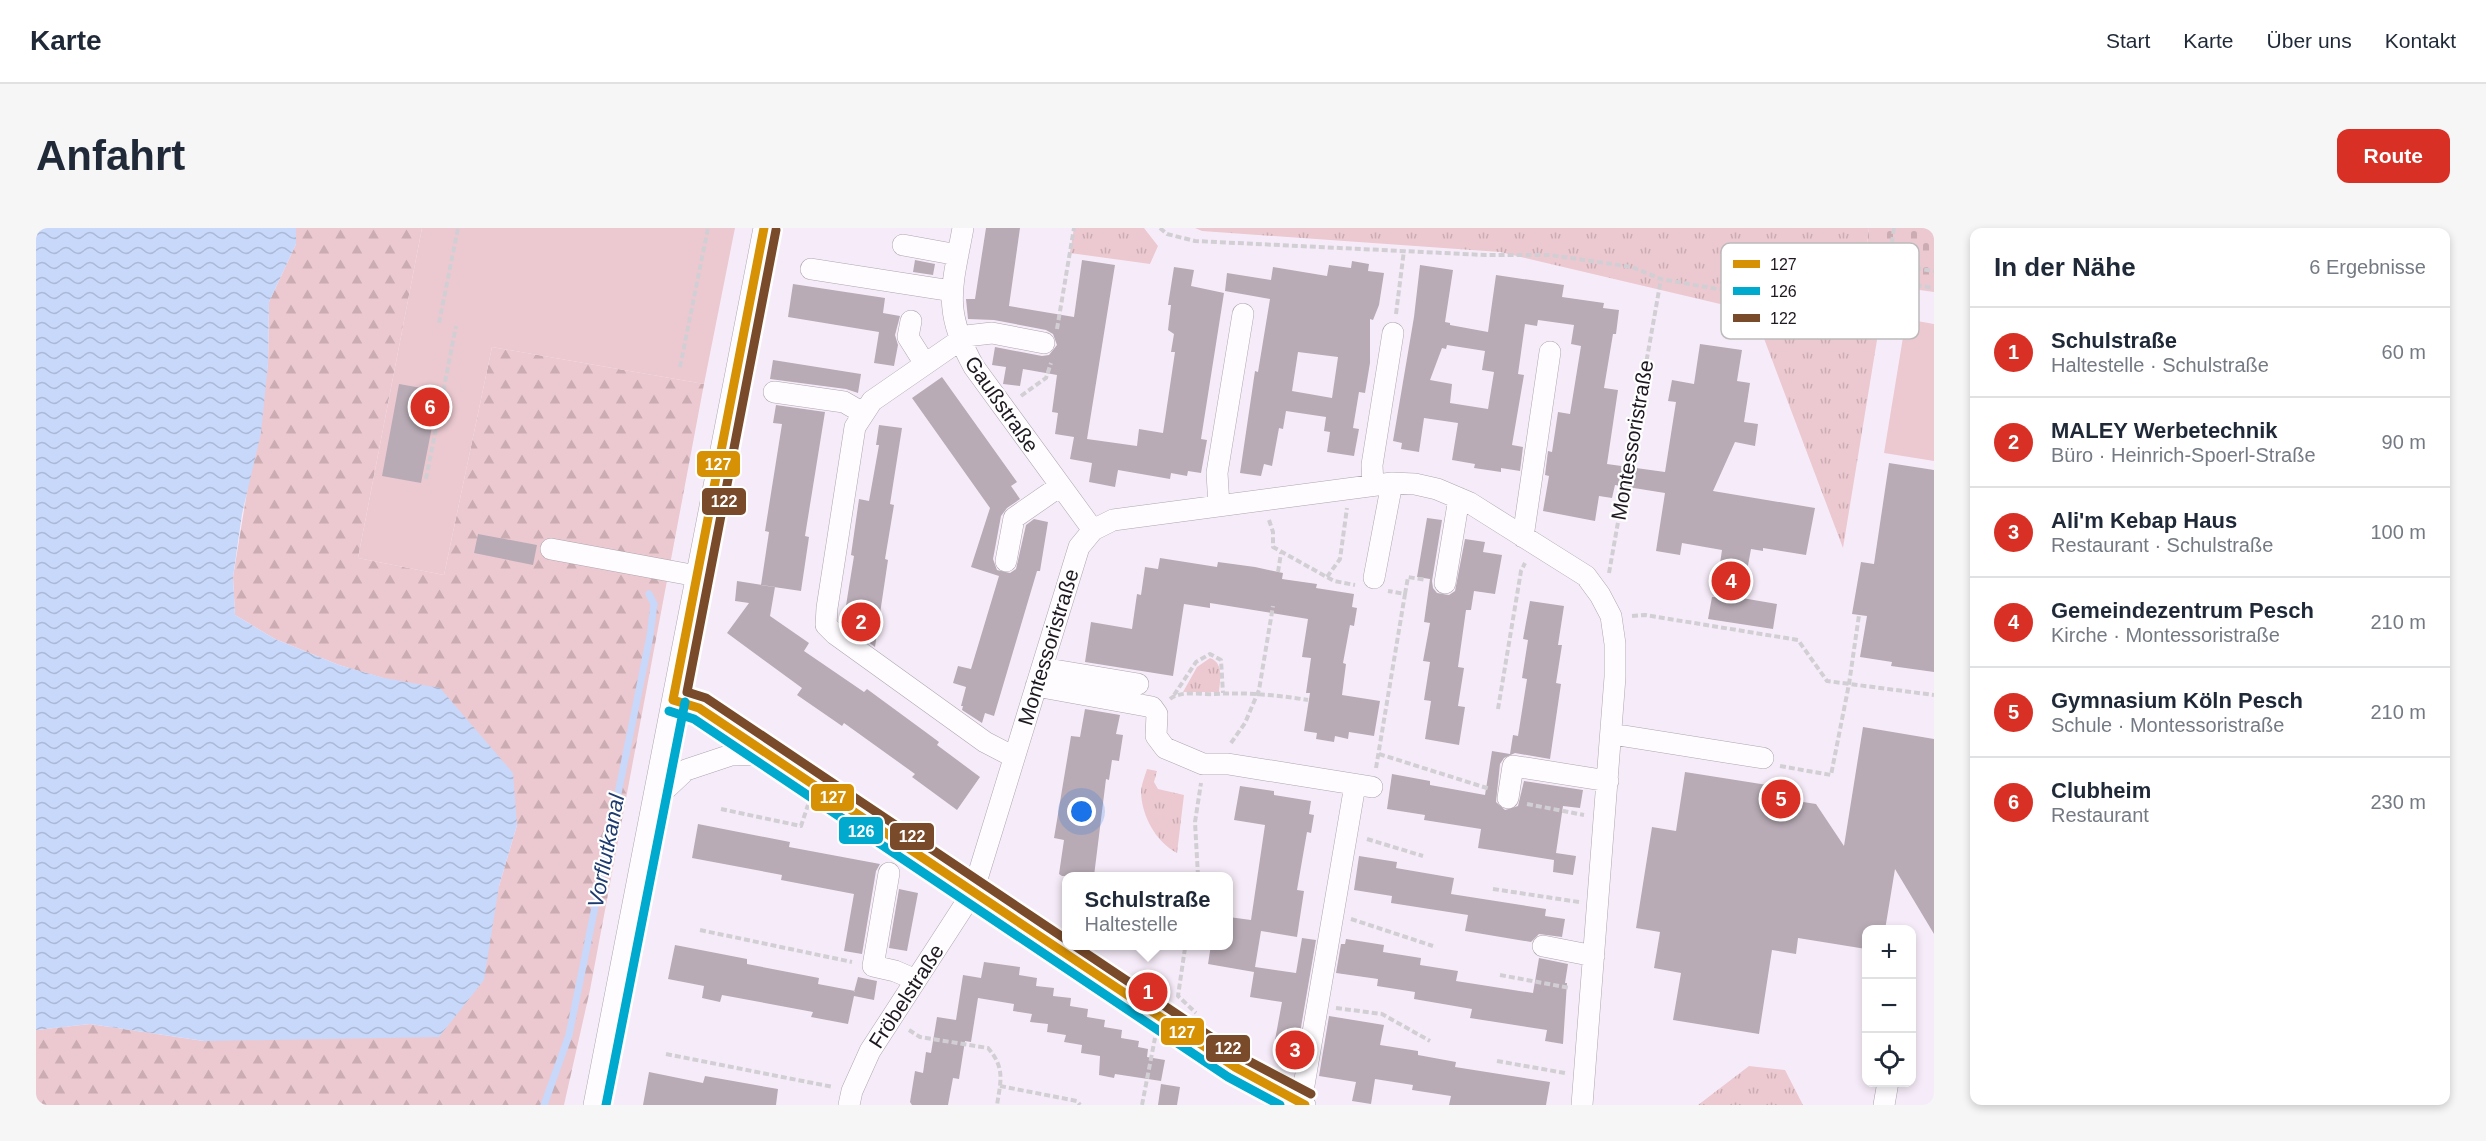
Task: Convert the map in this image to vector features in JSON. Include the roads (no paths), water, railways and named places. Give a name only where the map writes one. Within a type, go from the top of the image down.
[{"type":"street","points":[[594,1105],[764,228]]},
{"type":"street","name":"Gaußstraße","points":[[963,228],[952,291],[953,320],[959,341],[974,367],[1093,530]]},
{"type":"street","points":[[903,245],[958,255]]},
{"type":"street","points":[[811,269],[952,291]]},
{"type":"street","points":[[1219,506],[1217,473],[1243,314]]},
{"type":"street","points":[[911,321],[908,337],[925,364]]},
{"type":"street","points":[[1014,758],[985,742],[834,634],[826,625],[855,427],[862,413],[872,401],[966,336],[979,333],[1044,342]]},
{"type":"street","points":[[1373,585],[1382,484],[1372,465],[1393,333]]},
{"type":"street","points":[[1529,540],[1550,352]]},
{"type":"street","points":[[774,392],[844,402],[862,413]]},
{"type":"street","points":[[1093,530],[1113,520],[1382,484],[1415,484],[1437,489],[1470,503],[1586,576],[1607,609],[1616,644],[1612,734],[1582,1105]]},
{"type":"street","points":[[1006,561],[1014,518],[1060,486]]},
{"type":"street","points":[[1445,583],[1459,498]]},
{"type":"street","name":"Montessoristraße","points":[[973,892],[1079,547],[1093,530]]},
{"type":"street","points":[[551,549],[697,576]]},
{"type":"street","points":[[673,700],[699,708],[1162,1018],[1295,1103],[1318,1005],[1346,833],[1363,786],[1228,764],[1208,764],[1165,748],[1156,736],[1157,714],[1152,707],[1039,677]]},
{"type":"street","points":[[1039,677],[1138,684]]},
{"type":"street","points":[[1612,734],[1763,758]]},
{"type":"street","points":[[654,800],[686,770],[730,755],[768,754]]},
{"type":"street","points":[[1508,798],[1513,766],[1608,781]]},
{"type":"street","points":[[889,873],[873,966],[895,971],[916,980]]},
{"type":"street","name":"Fröbelstraße","points":[[850,1098],[870,1051],[973,892]]},
{"type":"street","points":[[1543,946],[1594,956]]},
{"type":"street","points":[[1884,1105],[1887,1087]]},
{"type":"water","points":[[36,228],[296,228],[296,244],[269,302],[268,364],[261,433],[242,514],[233,577],[235,615],[275,639],[339,665],[384,678],[440,688],[513,773],[517,825],[499,886],[484,980],[439,1037],[204,1041],[90,1024],[36,1030]]},
{"type":"waterway","name":"Vorflutkanal","points":[[544,1105],[569,1035],[650,636],[654,604],[649,594]]},
{"type":"place","name":"Clubheim","points":[[430,407]]},
{"type":"place","name":"Gemeindezentrum Pesch","points":[[1731,581]]},
{"type":"place","name":"MALEY Werbetechnik","points":[[861,622]]},
{"type":"place","name":"Gymnasium Köln Pesch","points":[[1781,799]]},
{"type":"place","name":"Schulstraße","points":[[1148,992]]},
{"type":"place","name":"Ali'm Kebap Haus","points":[[1295,1050]]}]
